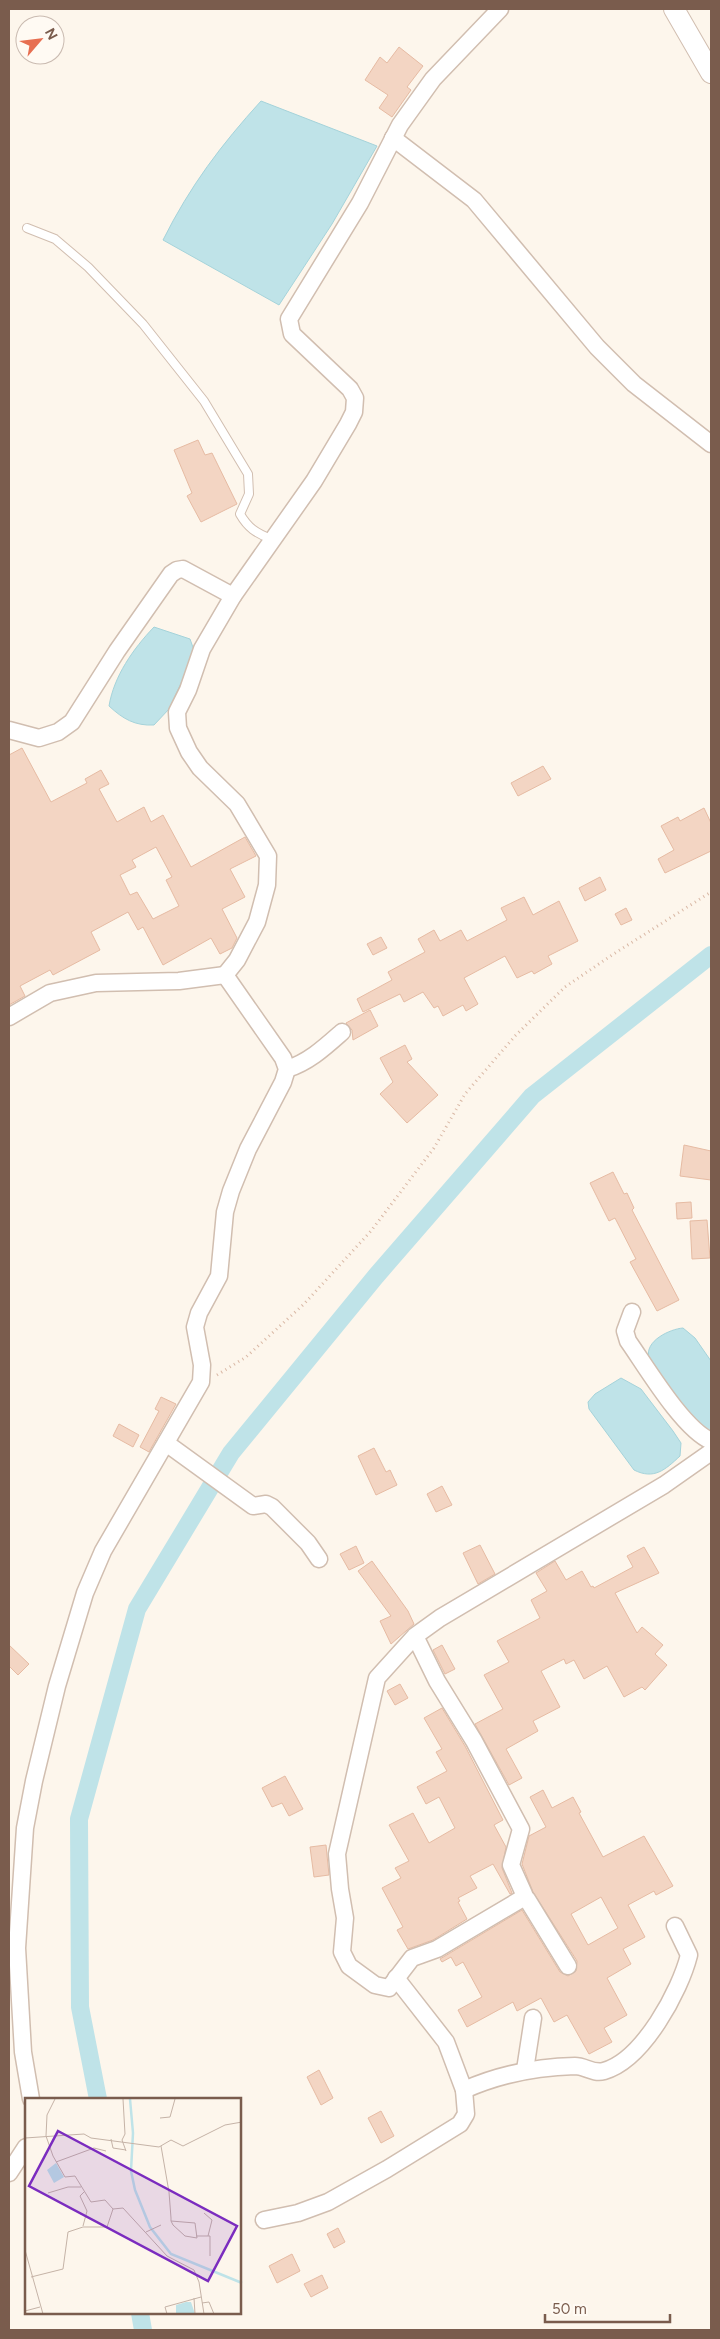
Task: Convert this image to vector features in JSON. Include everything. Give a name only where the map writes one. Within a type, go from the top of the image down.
[{"type":"street","points":[[9,1017],[50,993],[96,983],[179,981],[225,975],[237,960],[257,922],[267,886],[268,856],[237,804],[200,768],[189,752],[178,728],[177,712],[188,690],[202,649],[233,596],[271,539],[314,481],[354,412],[355,398],[350,389],[292,334],[289,320],[360,203],[393,138],[432,79],[500,9]]},
{"type":"street","points":[[674,9],[711,73]]},
{"type":"street","points":[[393,138],[474,200],[597,347],[634,384],[711,444]]},
{"type":"street","points":[[9,730],[40,738],[58,732],[72,722],[116,651],[171,574],[177,570],[183,569],[233,596]]},
{"type":"street","points":[[31,2098],[23,2052],[17,1948],[25,1828],[34,1781],[57,1686],[85,1593],[103,1551],[169,1445],[201,1382],[202,1365],[195,1327],[199,1313],[219,1276],[225,1212],[248,1149],[283,1082],[287,1069],[283,1058],[225,975]]},
{"type":"street","points":[[287,1069],[299,1065],[342,1032]]},
{"type":"street","points":[[632,1312],[625,1331],[628,1341],[681,1414],[700,1436],[711,1441]]},
{"type":"street","points":[[169,1445],[246,1502],[253,1506],[266,1504],[272,1506],[308,1543],[319,1559]]},
{"type":"street","points":[[523,1898],[436,1950],[412,1958],[389,1988],[381,1988],[349,1966],[342,1952],[346,1918],[340,1890],[337,1854],[377,1678],[415,1636],[440,1618],[664,1486],[711,1452]]},
{"type":"street","points":[[415,1636],[437,1681],[474,1741],[521,1829],[511,1865],[524,1891],[523,1898]]},
{"type":"street","points":[[523,1898],[527,1899],[568,1966]]},
{"type":"street","points":[[464,2090],[490,2078],[525,2070],[582,2066],[601,2072],[612,2068],[640,2046],[666,2010],[686,1966],[689,1955],[675,1926]]},
{"type":"street","points":[[264,2220],[298,2213],[328,2202],[387,2169],[460,2124],[466,2114],[464,2090],[446,2042],[396,1978]]},
{"type":"street","points":[[525,2070],[533,2018]]},
{"type":"street","points":[[9,2173],[25,2149]]},
{"type":"lane","points":[[27,228],[56,239],[88,267],[143,324],[204,401],[248,474],[249,494],[240,514],[246,526],[271,539]]},
{"type":"path","points":[[201,1382],[223,1372],[246,1357],[304,1304],[371,1231],[434,1148],[465,1094],[515,1036],[565,988],[612,954],[711,892]]},
{"type":"water","points":[[261,101],[377,146],[332,224],[279,305],[163,240],[195,184]]},
{"type":"water","points":[[154,627],[190,639],[195,653],[169,709],[154,725],[147,725],[130,721],[119,715],[109,706],[120,674],[139,644]]},
{"type":"water","points":[[683,1328],[695,1338],[711,1361],[711,1432],[706,1433],[674,1397],[658,1376],[649,1358],[648,1352],[654,1341],[665,1333]]},
{"type":"water","points":[[621,1378],[641,1389],[681,1443],[680,1456],[659,1472],[648,1474],[634,1470],[589,1409],[588,1402],[595,1394]]},
{"type":"building","points":[[399,47],[423,66],[407,87],[411,90],[392,117],[379,108],[388,95],[365,80],[380,57],[387,63]]},
{"type":"building","points":[[198,440],[205,455],[212,453],[237,504],[201,522],[187,496],[192,493],[174,450]]},
{"type":"building","points":[[22,748],[51,802],[87,783],[85,779],[101,770],[109,784],[99,789],[117,822],[144,807],[151,822],[163,815],[191,867],[245,837],[256,856],[230,869],[245,897],[222,909],[237,938],[232,948],[220,954],[211,938],[163,965],[143,927],[138,930],[128,912],[91,932],[100,950],[53,975],[50,970],[20,986],[25,996],[9,1005],[9,755]],"holes":[[[156,847],[172,877],[166,880],[179,906],[153,919],[137,892],[130,895],[120,875],[136,867],[132,860]]]},
{"type":"building","points":[[543,766],[551,779],[518,796],[511,783]]},
{"type":"building","points":[[704,808],[711,823],[711,851],[665,873],[658,859],[674,850],[661,826],[678,817],[680,821]]},
{"type":"building","points":[[600,877],[606,890],[585,901],[579,888]]},
{"type":"building","points":[[524,897],[533,915],[559,901],[578,941],[548,956],[552,964],[534,974],[532,971],[517,978],[505,956],[464,978],[478,1004],[466,1011],[463,1005],[443,1016],[438,1006],[434,1008],[423,992],[404,1002],[400,994],[363,1012],[357,999],[392,980],[388,972],[425,952],[418,939],[434,930],[440,941],[461,930],[467,941],[507,920],[501,908]]},
{"type":"building","points":[[626,908],[632,920],[621,925],[615,914]]},
{"type":"building","points":[[381,937],[387,948],[373,955],[367,944]]},
{"type":"building","points":[[370,1010],[378,1026],[353,1040],[352,1030],[346,1023]]},
{"type":"building","points":[[405,1045],[412,1059],[407,1062],[438,1095],[407,1123],[380,1094],[393,1082],[380,1058]]},
{"type":"building","points":[[684,1145],[711,1151],[711,1180],[680,1176]]},
{"type":"building","points":[[613,1172],[624,1194],[627,1193],[634,1208],[632,1210],[679,1300],[657,1311],[630,1262],[636,1259],[615,1218],[609,1221],[590,1183]]},
{"type":"building","points":[[691,1202],[692,1218],[677,1219],[676,1203]]},
{"type":"building","points":[[707,1220],[710,1258],[692,1259],[690,1221]]},
{"type":"building","points":[[161,1397],[176,1404],[149,1452],[140,1447],[159,1411],[155,1409]]},
{"type":"building","points":[[119,1424],[139,1435],[133,1447],[113,1436]]},
{"type":"building","points":[[374,1448],[386,1472],[390,1470],[397,1485],[376,1495],[358,1456]]},
{"type":"building","points":[[442,1486],[452,1505],[436,1512],[427,1494]]},
{"type":"building","points":[[480,1545],[495,1574],[478,1584],[463,1553]]},
{"type":"building","points":[[356,1546],[364,1563],[349,1570],[340,1554]]},
{"type":"building","points":[[644,1547],[659,1573],[615,1593],[637,1633],[642,1627],[663,1645],[655,1654],[667,1665],[645,1690],[642,1687],[624,1697],[607,1666],[584,1679],[574,1660],[566,1664],[564,1659],[541,1671],[560,1707],[533,1721],[538,1731],[506,1749],[522,1778],[509,1785],[475,1724],[503,1709],[484,1675],[509,1662],[497,1641],[540,1618],[531,1600],[547,1591],[536,1573],[555,1561],[566,1580],[582,1571],[591,1587],[593,1586],[594,1588],[633,1567],[627,1556]]},
{"type":"building","points":[[372,1561],[408,1611],[414,1624],[391,1644],[380,1621],[391,1616],[358,1571]]},
{"type":"building","points":[[9,1645],[29,1664],[18,1675],[9,1666]]},
{"type":"building","points":[[442,1645],[455,1669],[445,1674],[433,1650]]},
{"type":"building","points":[[400,1684],[408,1698],[395,1705],[387,1691]]},
{"type":"building","points":[[442,1708],[465,1746],[503,1820],[494,1825],[506,1847],[502,1868],[512,1893],[510,1894],[493,1864],[470,1876],[477,1888],[458,1898],[460,1901],[458,1902],[467,1919],[433,1940],[408,1949],[397,1930],[403,1927],[382,1888],[401,1878],[395,1868],[409,1861],[389,1825],[413,1813],[429,1843],[455,1828],[439,1797],[426,1804],[417,1787],[447,1771],[436,1752],[442,1749],[424,1718]]},
{"type":"building","points":[[285,1776],[303,1809],[289,1816],[282,1803],[272,1807],[262,1788]]},
{"type":"building","points":[[543,1790],[552,1808],[573,1797],[581,1812],[579,1813],[603,1857],[644,1836],[673,1886],[656,1895],[654,1891],[628,1905],[645,1937],[623,1949],[631,1964],[607,1978],[627,2015],[604,2028],[612,2042],[589,2054],[567,2015],[554,2022],[541,1998],[517,2011],[513,2002],[467,2027],[458,2010],[482,1997],[463,1962],[456,1966],[451,1957],[442,1962],[440,1959],[522,1910],[560,1972],[568,1976],[576,1971],[577,1961],[533,1892],[522,1864],[529,1836],[546,1827],[530,1797]],"holes":[[[601,1897],[618,1928],[588,1945],[571,1914]]]},
{"type":"building","points":[[326,1845],[329,1875],[314,1877],[310,1847]]},
{"type":"building","points":[[319,2070],[333,2098],[321,2105],[307,2077]]},
{"type":"building","points":[[381,2111],[394,2136],[381,2143],[368,2118]]},
{"type":"building","points":[[338,2228],[345,2242],[334,2248],[327,2234]]},
{"type":"building","points":[[292,2254],[300,2271],[277,2283],[269,2266]]},
{"type":"building","points":[[322,2275],[328,2288],[311,2297],[304,2284]]},
{"type":"waterway","points":[[98,2098],[80,2007],[79,1819],[137,1609],[231,1453],[376,1276],[532,1096],[711,955]]},
{"type":"waterway","points":[[140,2314],[143,2330]]}]
